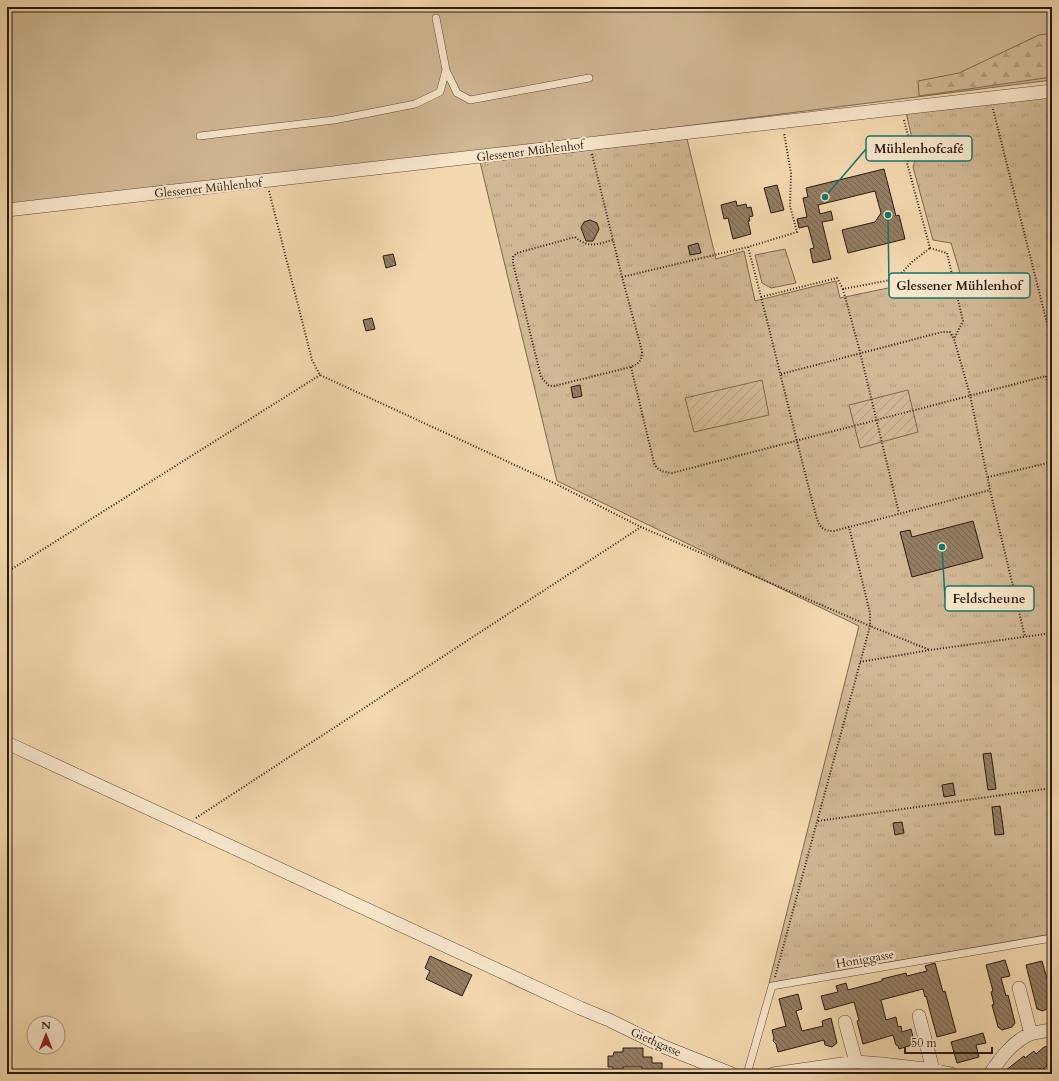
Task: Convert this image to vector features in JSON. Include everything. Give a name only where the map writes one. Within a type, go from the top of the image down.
[{"type":"street","name":"Glessener Mühlenhof","points":[[7,210],[1052,91]]},
{"type":"street","name":"Giethgasse","points":[[7,743],[662,1046],[732,1074]]},
{"type":"street","points":[[1019,988],[1030,1034]]},
{"type":"street","points":[[919,1016],[933,1070]]},
{"type":"street","points":[[845,1022],[856,1062]]},
{"type":"street","points":[[990,1074],[997,1063],[1013,1045],[1030,1034],[1052,1030]]},
{"type":"street","points":[[773,1074],[856,1062],[933,1070],[951,1074]]},
{"type":"lane","points":[[436,18],[446,70],[457,93],[470,100],[589,78]]},
{"type":"lane","points":[[200,136],[334,120],[415,104],[440,92],[446,70]]},
{"type":"lane","name":"Honiggasse","points":[[772,986],[1052,938]]},
{"type":"lane","points":[[747,1074],[772,986]]},
{"type":"path","points":[[990,98],[1052,343]]},
{"type":"path","points":[[901,108],[911,147],[907,163],[930,248]]},
{"type":"path","points":[[622,276],[748,247],[797,232],[790,206],[791,173],[781,121]]},
{"type":"path","points":[[590,144],[642,351],[642,358],[638,364],[631,367],[549,386],[541,377],[512,263],[513,257],[517,253],[575,237],[583,244],[593,245],[613,240]]},
{"type":"path","points":[[266,181],[312,360],[320,375],[556,484],[641,527],[870,626],[930,650]]},
{"type":"path","points":[[748,247],[781,374],[796,440],[820,526],[826,531],[834,531],[990,490]]},
{"type":"path","points":[[843,289],[896,279],[912,262],[930,248]]},
{"type":"path","points":[[930,248],[947,253],[963,320],[954,339]]},
{"type":"path","points":[[761,297],[837,278],[843,289],[860,352],[899,514]]},
{"type":"path","points":[[781,374],[860,352],[942,332],[950,332],[954,339],[970,395],[990,490],[1025,637]]},
{"type":"path","points":[[631,367],[654,463],[662,472],[672,472],[876,421],[1046,376],[1052,404]]},
{"type":"path","points":[[7,572],[320,375]]},
{"type":"path","points":[[988,477],[1052,462]]},
{"type":"path","points":[[186,825],[641,527]]},
{"type":"path","points":[[772,986],[870,626],[870,613],[849,527]]},
{"type":"path","points":[[860,662],[930,650],[1052,633]]},
{"type":"path","points":[[817,822],[1052,788]]},
{"type":"green space","points":[[7,7],[1052,7],[1052,80],[479,152],[7,207]]},
{"type":"green space","points":[[1052,33],[1052,77],[919,96],[918,81],[959,73],[1039,35]]},
{"type":"green space","points":[[1052,96],[1052,934],[769,983],[859,626],[557,481],[480,162],[687,139],[716,259],[744,251],[755,301],[836,281],[840,298],[960,273],[951,243],[933,240],[913,167],[916,156],[906,112]]},
{"type":"green space","points":[[785,249],[796,283],[771,288],[762,283],[755,255]]},
{"type":"green space","points":[[762,380],[769,415],[694,432],[685,398]]},
{"type":"green space","points":[[908,390],[918,432],[860,448],[849,405]]},
{"type":"building","points":[[884,169],[896,216],[899,215],[905,239],[848,253],[842,230],[875,222],[881,213],[875,191],[818,205],[820,214],[831,211],[833,220],[822,222],[831,259],[813,263],[810,249],[814,248],[808,226],[799,228],[797,219],[807,217],[803,198],[808,197],[806,188]]},
{"type":"building","points":[[777,185],[784,210],[771,213],[764,188]]},
{"type":"building","points":[[736,201],[737,206],[746,204],[747,208],[751,207],[753,216],[749,217],[750,221],[748,221],[751,234],[733,239],[728,218],[724,219],[721,205]]},
{"type":"building","points":[[590,220],[597,223],[599,229],[593,241],[586,241],[581,228],[584,222]]},
{"type":"building","points":[[698,243],[701,253],[690,255],[688,246]]},
{"type":"building","points":[[393,254],[396,265],[386,268],[383,256]]},
{"type":"building","points":[[372,318],[375,329],[366,331],[363,320]]},
{"type":"building","points":[[580,385],[582,396],[573,398],[571,387]]},
{"type":"building","points":[[973,521],[983,558],[912,577],[900,532],[910,530],[912,537]]},
{"type":"building","points":[[991,753],[996,789],[988,790],[983,754]]},
{"type":"building","points":[[953,783],[955,795],[944,797],[942,785]]},
{"type":"building","points":[[1000,806],[1004,834],[995,835],[992,807]]},
{"type":"building","points":[[902,822],[904,833],[895,835],[893,823]]},
{"type":"building","points":[[430,956],[472,975],[462,996],[426,979],[430,971],[425,968]]},
{"type":"building","points":[[1005,960],[1010,976],[1001,978],[1006,996],[1008,995],[1015,1023],[1012,1027],[1002,1030],[998,1027],[992,1005],[994,1004],[991,992],[993,991],[986,965]]},
{"type":"building","points":[[1042,961],[1047,979],[1052,977],[1052,1006],[1043,1011],[1037,1009],[1026,965]]},
{"type":"building","points":[[935,963],[943,992],[945,991],[956,1032],[937,1037],[923,989],[881,1000],[886,1020],[896,1017],[898,1027],[901,1026],[902,1032],[911,1029],[915,1044],[899,1049],[893,1035],[863,1044],[854,1002],[825,1010],[821,996],[838,992],[836,986],[846,983],[848,990],[906,973],[907,976],[927,971],[925,966]]},
{"type":"building","points":[[798,994],[802,1009],[796,1011],[802,1031],[823,1026],[822,1021],[831,1018],[837,1043],[832,1047],[825,1045],[824,1040],[778,1052],[776,1044],[773,1041],[774,1038],[772,1030],[786,1026],[779,999]]},
{"type":"building","points":[[983,1033],[986,1043],[976,1045],[979,1057],[957,1063],[951,1042]]},
{"type":"building","points":[[1052,1046],[1052,1062],[1042,1070],[1040,1068],[1033,1074],[1001,1074],[1024,1056],[1025,1058],[1034,1051],[1036,1054],[1044,1047]]},
{"type":"building","points":[[623,1048],[643,1048],[643,1057],[652,1057],[652,1063],[662,1063],[662,1074],[642,1074],[642,1067],[623,1067],[623,1071],[613,1071],[613,1067],[608,1067],[608,1056],[613,1056],[614,1052],[623,1052]]},
{"type":"place","name":"Mühlenhofcafé","points":[[825,197]]},
{"type":"place","name":"Glessener Mühlenhof","points":[[888,215]]},
{"type":"place","name":"Feldscheune","points":[[942,547]]}]
